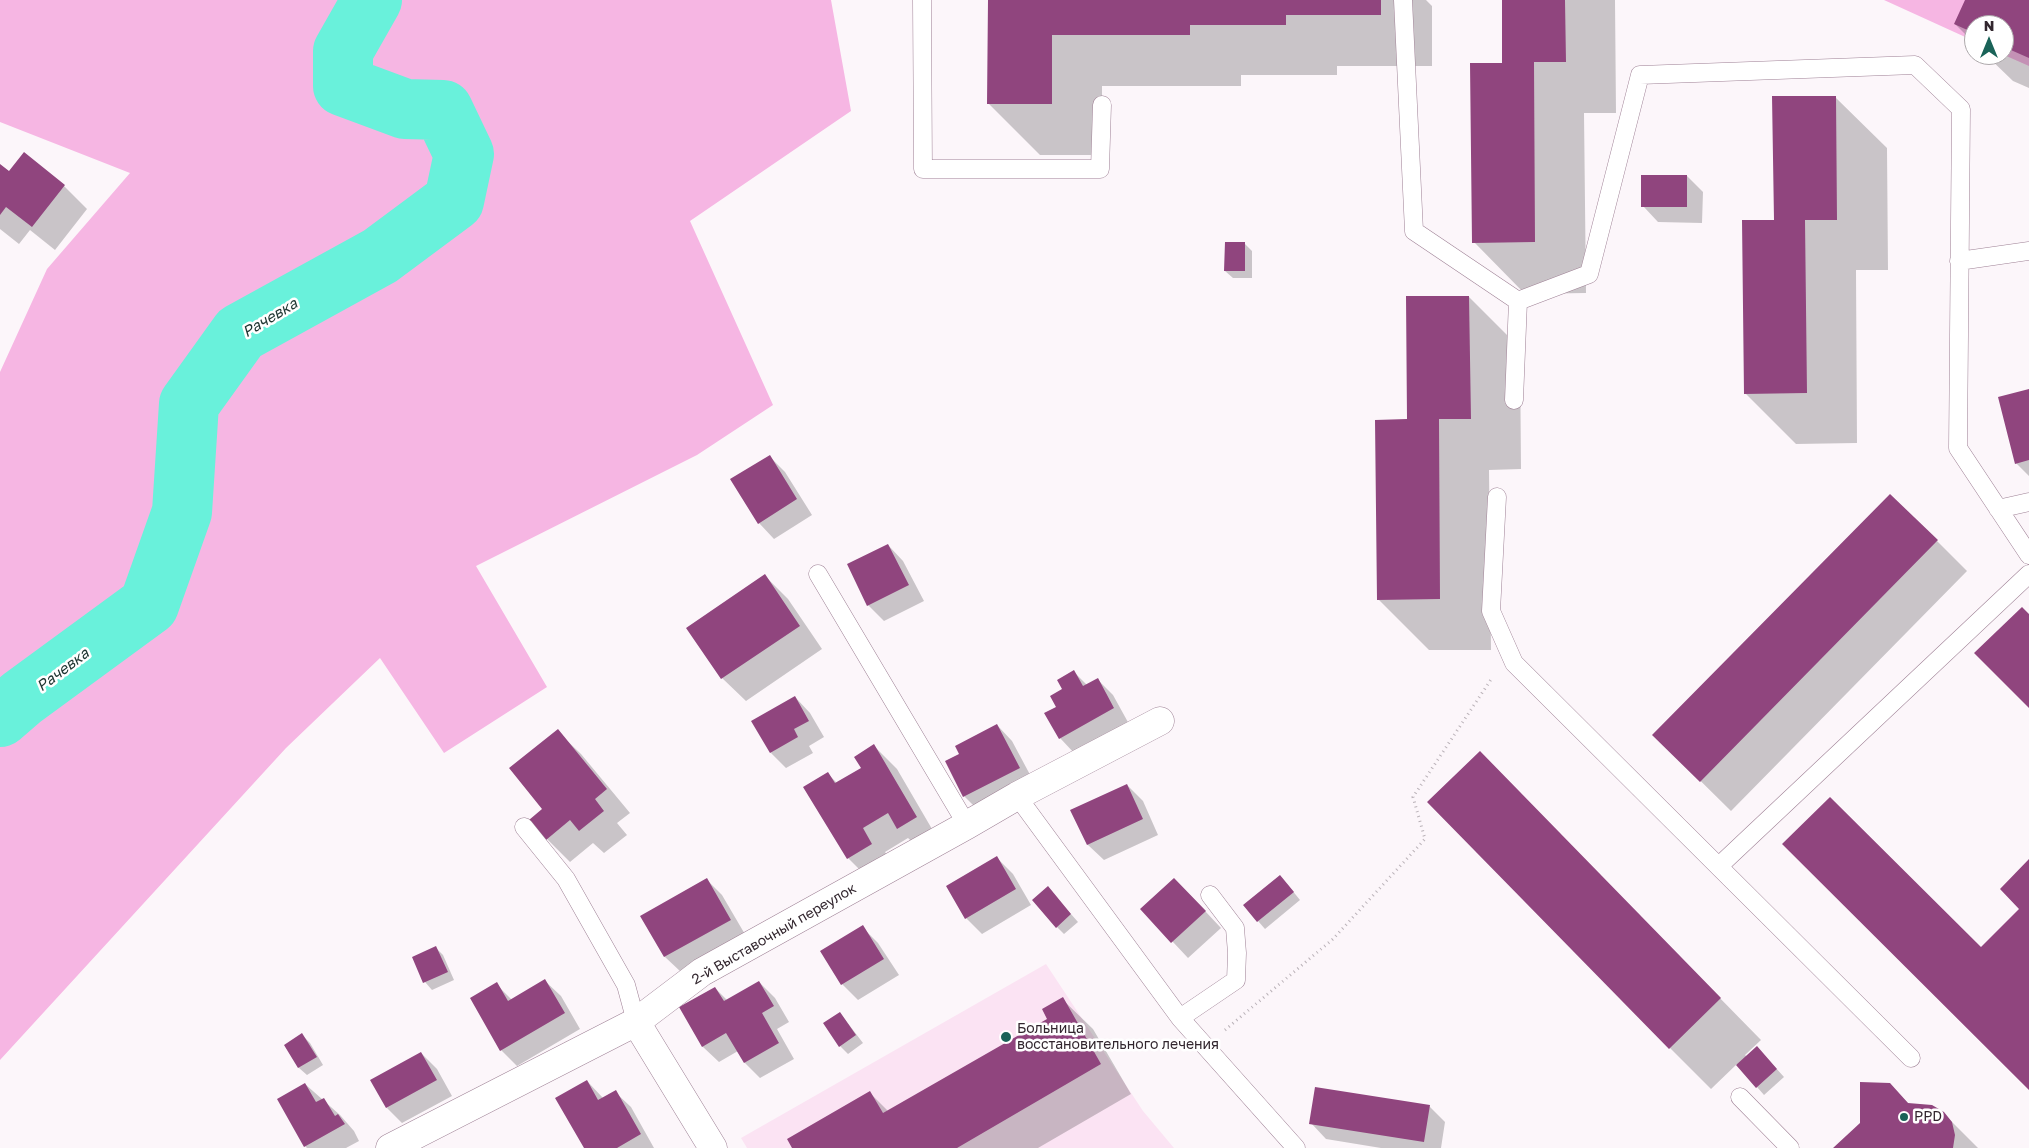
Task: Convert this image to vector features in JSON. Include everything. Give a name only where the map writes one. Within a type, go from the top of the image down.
[{"type":"street","name":"2-й Выставочный переулок","points":[[390,1148],[636,1022],[702,972],[1017,796],[1160,721]]},
{"type":"street","points":[[636,1022],[713,1148]]},
{"type":"lane","points":[[922,0],[923,168],[1100,168],[1102,105]]},
{"type":"lane","points":[[1403,0],[1414,231],[1518,300]]},
{"type":"lane","points":[[1518,300],[1589,274],[1640,75],[1916,65],[1961,109],[1958,448],[2029,555]]},
{"type":"lane","points":[[1959,261],[2029,251]]},
{"type":"lane","points":[[1514,400],[1518,300]]},
{"type":"lane","points":[[1497,497],[1491,611],[1514,663],[1911,1058]]},
{"type":"lane","points":[[1998,509],[2029,502]]},
{"type":"lane","points":[[818,574],[967,825]]},
{"type":"lane","points":[[1719,866],[2029,574]]},
{"type":"lane","points":[[1017,796],[1180,1018],[1296,1148]]},
{"type":"lane","points":[[524,827],[566,879],[626,985],[636,1022]]},
{"type":"lane","points":[[1180,1018],[1236,980],[1238,953],[1235,928],[1210,895]]},
{"type":"lane","points":[[1740,1097],[1790,1148]]},
{"type":"path","points":[[1206,1046],[1333,939],[1425,839],[1413,797],[1509,652]]},
{"type":"shaded area","points":[[0,0],[831,0],[851,111],[690,221],[773,405],[697,455],[476,566],[547,687],[444,753],[380,658],[286,748],[0,1060],[0,372],[47,269],[130,173],[0,122]]},
{"type":"shaded area","points":[[1884,0],[2029,0],[2029,66],[2014,59],[2014,15],[1964,15],[1964,36]]},
{"type":"shaded area","name":"Больница восстановительного лечения","points":[[1046,964],[1143,1111],[1174,1148],[747,1148],[741,1138]]},
{"type":"building","points":[[988,0],[1381,0],[1381,15],[1286,15],[1286,25],[1190,25],[1190,35],[1052,35],[1052,104],[987,104]]},
{"type":"building","points":[[1502,0],[1565,0],[1566,62],[1534,62],[1535,242],[1472,243],[1470,63],[1502,63]]},
{"type":"building","points":[[1965,0],[2029,0],[2029,58],[2014,51],[2014,15],[1964,15],[1964,28],[1954,24]]},
{"type":"building","points":[[1772,96],[1836,96],[1837,220],[1805,220],[1807,393],[1744,394],[1742,220],[1774,220]]},
{"type":"building","points":[[24,152],[65,185],[32,227],[6,207],[0,215],[0,164],[9,171]]},
{"type":"building","points":[[1641,175],[1687,175],[1687,207],[1641,207]]},
{"type":"building","points":[[1225,242],[1245,242],[1245,271],[1224,271]]},
{"type":"building","points":[[1406,296],[1469,296],[1471,419],[1439,419],[1440,599],[1377,600],[1375,420],[1407,419]]},
{"type":"building","points":[[2029,389],[2029,460],[2015,464],[1998,397]]},
{"type":"building","points":[[770,455],[797,499],[758,524],[730,479]]},
{"type":"building","points":[[1890,494],[1938,540],[1700,782],[1652,735]]},
{"type":"building","points":[[888,544],[909,585],[867,606],[847,564]]},
{"type":"building","points":[[765,574],[800,626],[721,679],[686,628]]},
{"type":"building","points":[[2022,607],[2029,614],[2029,708],[1974,653]]},
{"type":"building","points":[[1074,670],[1083,686],[1098,678],[1114,708],[1059,739],[1044,713],[1056,707],[1050,696],[1062,689],[1057,680]]},
{"type":"building","points":[[795,696],[809,721],[794,729],[798,737],[770,753],[751,721]]},
{"type":"building","points":[[997,724],[1020,768],[963,797],[945,761],[959,754],[955,746]]},
{"type":"building","points":[[558,729],[607,789],[595,799],[604,811],[579,831],[570,820],[546,840],[529,820],[542,809],[509,768]]},
{"type":"building","points":[[874,744],[917,817],[897,829],[888,813],[863,828],[872,844],[847,859],[803,787],[828,772],[835,783],[861,768],[854,757]]},
{"type":"building","points":[[1480,751],[1721,998],[1669,1049],[1427,802]]},
{"type":"building","points":[[1127,784],[1143,819],[1087,845],[1070,810]]},
{"type":"building","points":[[1830,797],[1981,947],[2019,909],[2000,889],[2029,859],[2029,1090],[1782,844]]},
{"type":"building","points":[[997,856],[1016,889],[965,919],[946,886]]},
{"type":"building","points":[[1280,875],[1294,892],[1257,922],[1243,905]]},
{"type":"building","points":[[707,878],[731,920],[664,957],[640,916]]},
{"type":"building","points":[[1174,878],[1206,911],[1171,943],[1140,909]]},
{"type":"building","points":[[1048,886],[1071,914],[1056,928],[1032,900]]},
{"type":"building","points":[[863,925],[884,959],[841,985],[820,951]]},
{"type":"building","points":[[436,946],[448,972],[423,983],[412,957]]},
{"type":"building","points":[[545,979],[565,1013],[500,1051],[470,998],[497,982],[508,1001]]},
{"type":"building","points":[[759,981],[774,1006],[762,1013],[779,1043],[744,1063],[726,1033],[702,1047],[679,1007],[715,987],[724,1001]]},
{"type":"building","name":"Больница восстановительного лечения","points":[[1063,997],[1101,1064],[957,1148],[792,1148],[787,1139],[870,1091],[883,1113],[1047,1019],[1042,1009]]},
{"type":"building","points":[[840,1012],[856,1035],[839,1047],[823,1023]]},
{"type":"building","points":[[302,1033],[317,1057],[298,1068],[284,1045]]},
{"type":"building","points":[[1757,1046],[1777,1069],[1756,1088],[1736,1065]]},
{"type":"building","points":[[421,1052],[437,1080],[386,1108],[370,1080]]},
{"type":"building","points":[[587,1080],[598,1100],[616,1090],[641,1134],[617,1148],[584,1148],[555,1098]]},
{"type":"building","name":"PPD","points":[[1860,1082],[1890,1083],[1908,1103],[1932,1105],[1944,1112],[1952,1122],[1955,1135],[1953,1148],[1833,1148],[1860,1123]]},
{"type":"building","points":[[305,1083],[316,1102],[324,1098],[335,1116],[338,1114],[345,1124],[304,1147],[277,1099]]},
{"type":"building","points":[[1315,1087],[1430,1105],[1424,1142],[1309,1124]]},
{"type":"waterway","name":"Рачевка","points":[[0,717],[22,698],[149,605],[182,512],[189,404],[240,333],[380,256],[454,201],[464,154],[443,110],[405,109],[343,86],[343,51],[372,0]]},
{"type":"place","name":"Больница восстановительного лечения","points":[[1006,1037]]},
{"type":"place","name":"PPD","points":[[1904,1117]]}]
